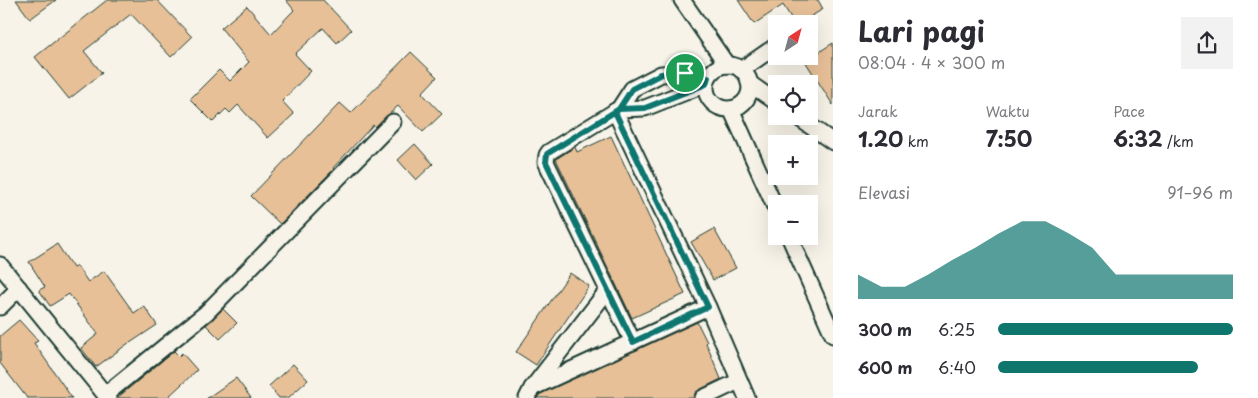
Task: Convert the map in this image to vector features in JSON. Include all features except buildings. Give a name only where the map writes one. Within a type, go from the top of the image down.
[{"type":"street","points":[[687,2],[750,90],[742,104],[731,109],[721,108],[709,99],[707,80]]},
{"type":"street","points":[[739,73],[768,52]]},
{"type":"street","points":[[617,110],[645,108],[707,80],[719,67],[739,73],[768,96]]},
{"type":"street","points":[[633,342],[607,292],[546,162],[546,158],[550,152],[617,110],[632,89],[661,74],[685,73],[707,80]]},
{"type":"street","points":[[731,109],[770,195]]},
{"type":"street","points":[[617,110],[708,307],[747,398]]},
{"type":"street","points":[[0,265],[106,396],[206,313],[393,122]]},
{"type":"street","points":[[809,125],[833,142]]},
{"type":"street","points":[[793,245],[833,335]]},
{"type":"street","points":[[0,307],[19,288]]},
{"type":"street","points":[[529,393],[607,292]]},
{"type":"street","points":[[529,393],[708,307]]},
{"type":"street","points":[[703,398],[739,381]]},
{"type":"route","points":[[685,73],[661,74],[632,89],[619,109],[547,154],[546,158],[546,162],[607,292],[633,342],[708,307],[615,112],[619,109],[645,108],[706,84],[708,77],[685,73]]}]
